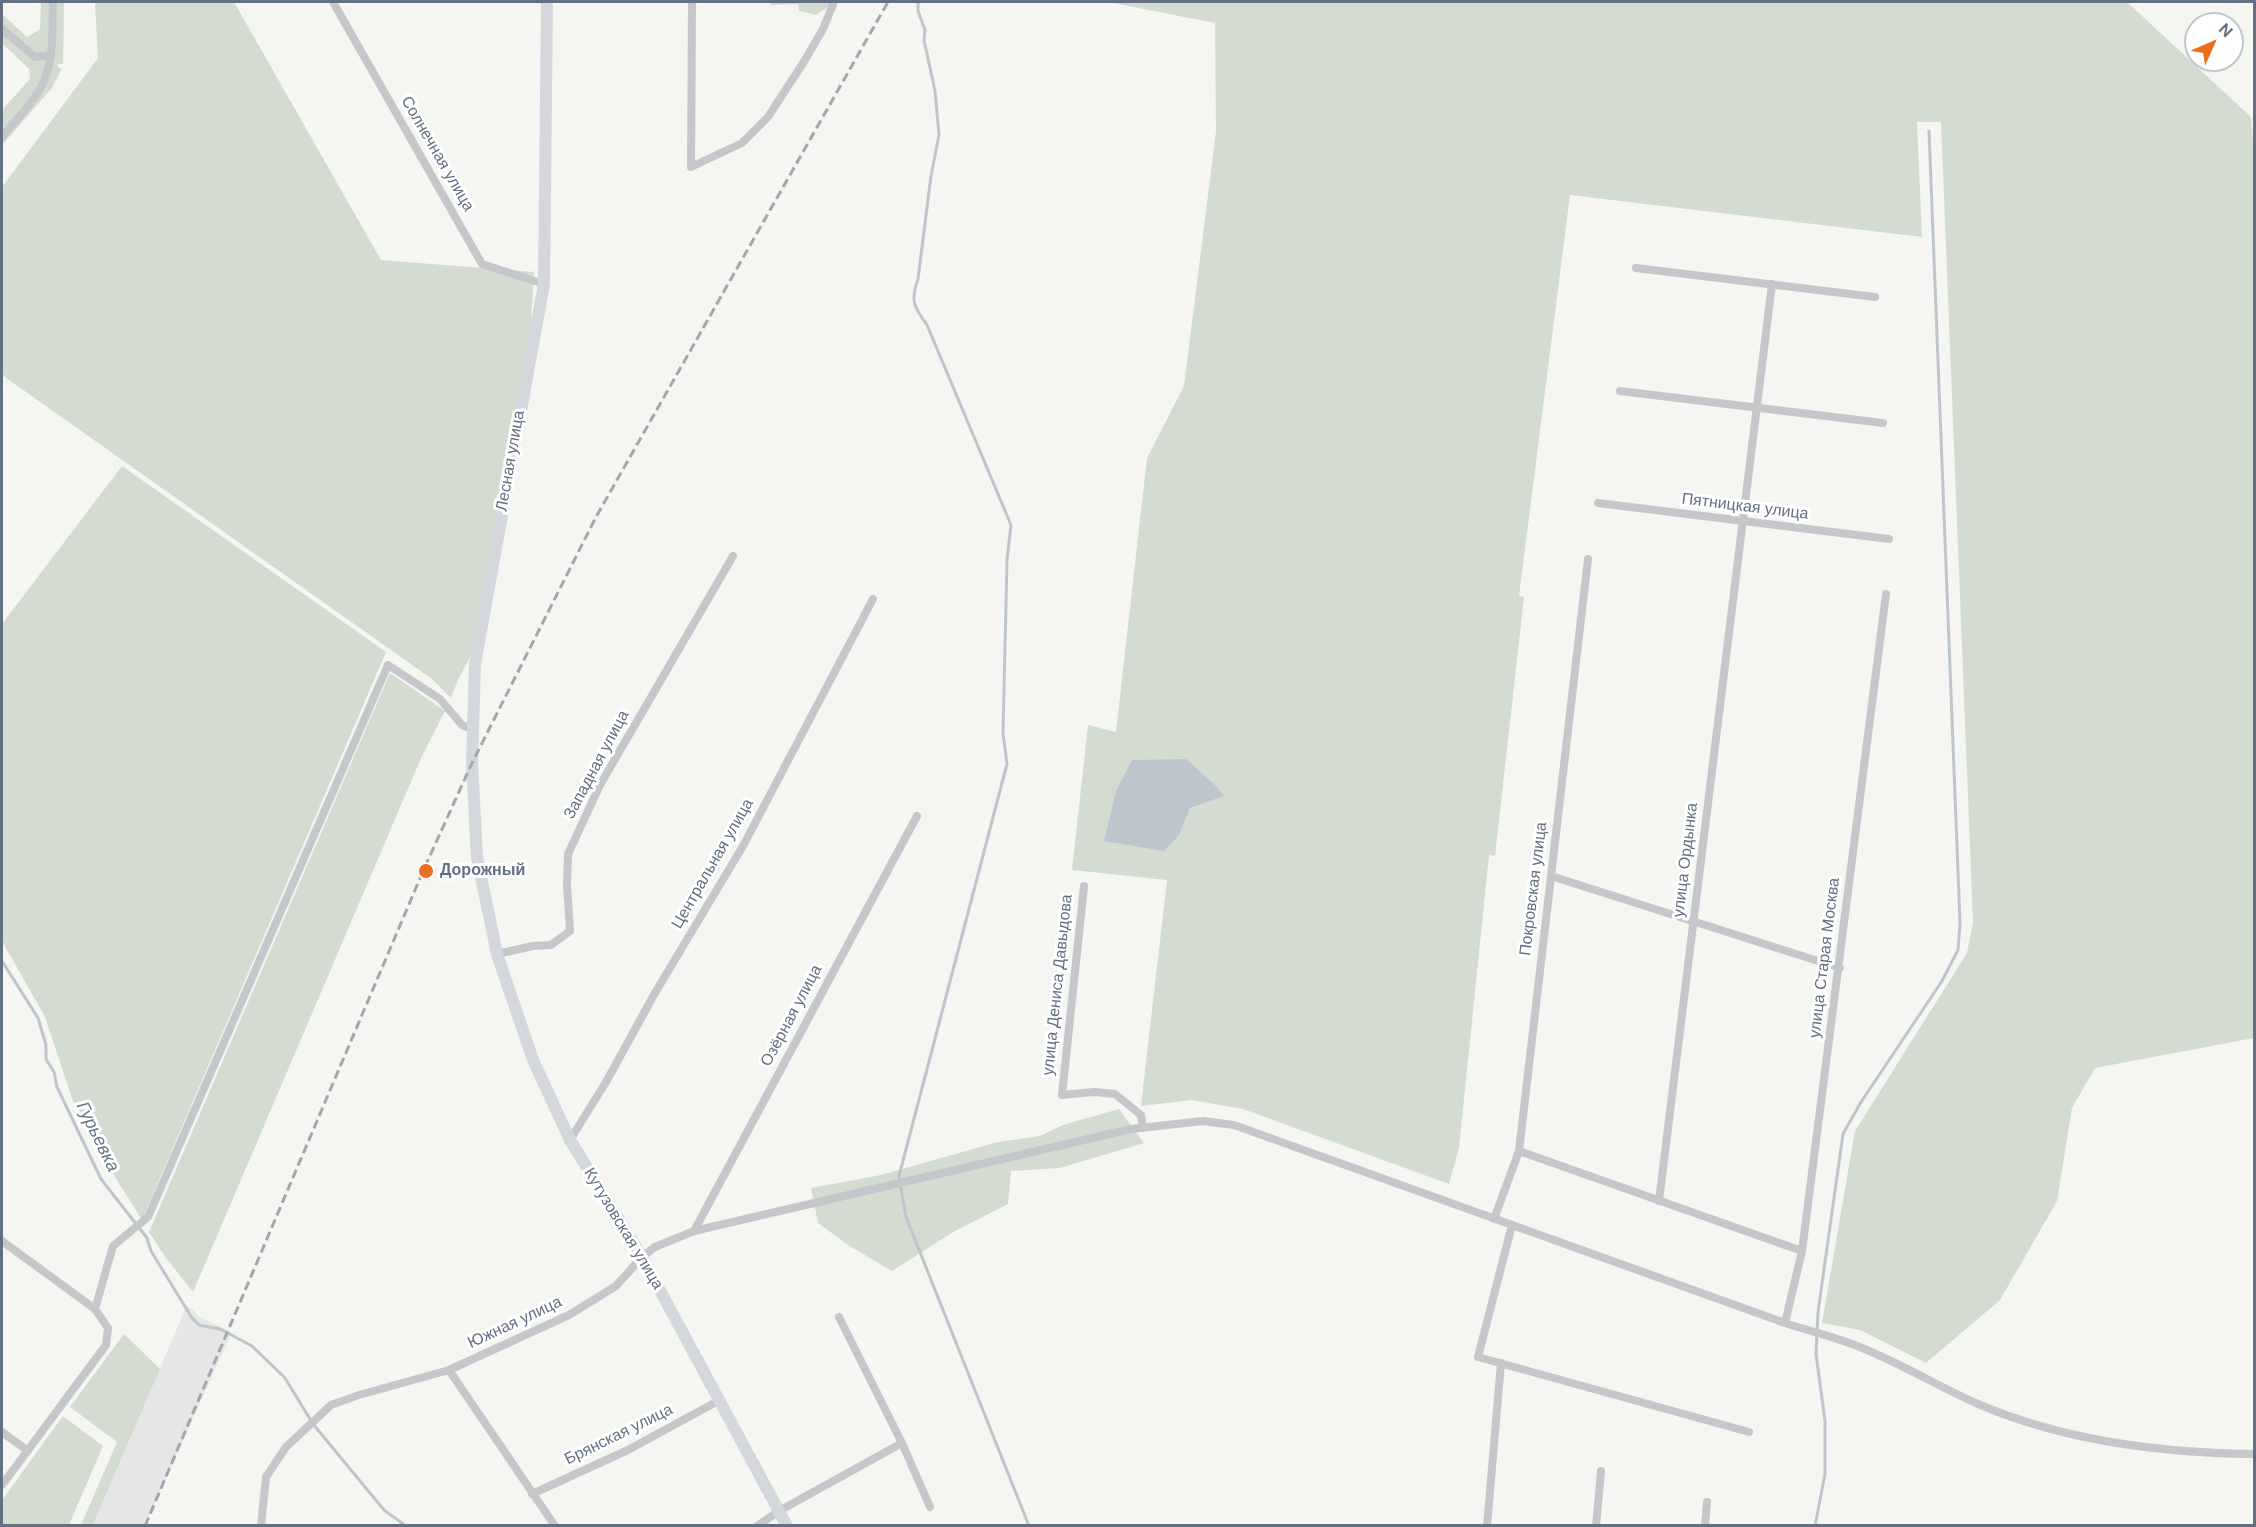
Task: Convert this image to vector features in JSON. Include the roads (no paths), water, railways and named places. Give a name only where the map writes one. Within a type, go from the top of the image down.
[{"type":"street","points":[[2,137],[40,90],[46,75],[51,55],[53,2]]},
{"type":"street","name":"Солнечная улица","points":[[333,2],[482,264],[544,284]]},
{"type":"street","name":"Лесная улица","points":[[490,920],[477,857],[472,729],[475,664],[544,284],[547,2]]},
{"type":"street","points":[[692,2],[691,167],[742,143],[768,117],[823,29],[834,2]]},
{"type":"street","points":[[2,30],[35,57],[51,55]]},
{"type":"street","points":[[1636,268],[1875,297]]},
{"type":"street","name":"улица Ордынка","points":[[1659,1201],[1772,284]]},
{"type":"street","points":[[1620,391],[1883,423]]},
{"type":"street","name":"Пятницкая улица","points":[[1598,503],[1889,539]]},
{"type":"street","name":"Западная улица","points":[[497,954],[533,946],[551,945],[570,931],[567,855],[600,785],[733,556]]},
{"type":"street","name":"Покровская улица","points":[[1494,1219],[1520,1151],[1588,559]]},
{"type":"street","name":"улица Старая Москва","points":[[1785,1323],[1802,1251],[1840,968],[1886,594]]},
{"type":"street","name":"Центральная улица","points":[[570,1140],[743,846],[873,598]]},
{"type":"street","points":[[95,1309],[113,1246],[148,1217],[388,665],[440,699],[462,725],[472,729]]},
{"type":"street","name":"Озёрная улица","points":[[694,1231],[917,816]]},
{"type":"street","points":[[1551,876],[1840,968]]},
{"type":"street","name":"улица Дениса Давыдова","points":[[1084,886],[1062,1095],[1094,1092],[1115,1094],[1141,1115],[1143,1128]]},
{"type":"street","name":"Кутузовская улица","points":[[490,920],[497,954],[533,1060],[570,1140],[642,1257],[787,1526]]},
{"type":"street","name":"Южная улица","points":[[261,1526],[266,1478],[285,1447],[331,1405],[449,1370],[569,1316],[616,1286],[642,1257],[655,1247],[694,1231],[1143,1128],[1203,1121],[1234,1125],[1785,1323],[1866,1349],[1979,1404],[2059,1432],[2210,1454],[2254,1454]]},
{"type":"street","points":[[1520,1151],[1802,1251]]},
{"type":"street","points":[[1512,1226],[1478,1357],[1749,1432]]},
{"type":"street","points":[[2,1241],[95,1309],[108,1328],[106,1345],[2,1485]]},
{"type":"street","points":[[839,1317],[902,1443],[930,1507]]},
{"type":"street","points":[[1487,1526],[1501,1363]]},
{"type":"street","points":[[449,1370],[555,1526]]},
{"type":"street","name":"Брянская улица","points":[[532,1494],[628,1450],[718,1401]]},
{"type":"street","points":[[2,1432],[28,1451]]},
{"type":"street","points":[[757,1526],[779,1511],[902,1443]]},
{"type":"street","points":[[1596,1526],[1601,1471]]},
{"type":"street","points":[[1705,1526],[1707,1502]]},
{"type":"waterway","points":[[918,2],[935,91],[939,135],[914,293],[915,304],[927,325],[1011,525],[1007,560],[1003,733],[1007,764],[899,1176],[906,1217],[1029,1526]]},
{"type":"waterway","points":[[1815,1526],[1825,1474],[1825,1421],[1816,1354],[1818,1312],[1843,1134],[1861,1102],[1942,981],[1958,950],[1960,923],[1929,131]]},
{"type":"waterway","name":"Гурьевка","points":[[2,961],[38,1018],[46,1045],[46,1059],[54,1072],[57,1087],[101,1179],[147,1238],[151,1251],[192,1318],[199,1325],[220,1329],[252,1346],[285,1378],[313,1424],[384,1510],[406,1526]]},
{"type":"railway","points":[[145,1526],[424,869],[472,763],[596,517],[888,2]]},
{"type":"place","name":"Дорожный","points":[[426,871]]}]
